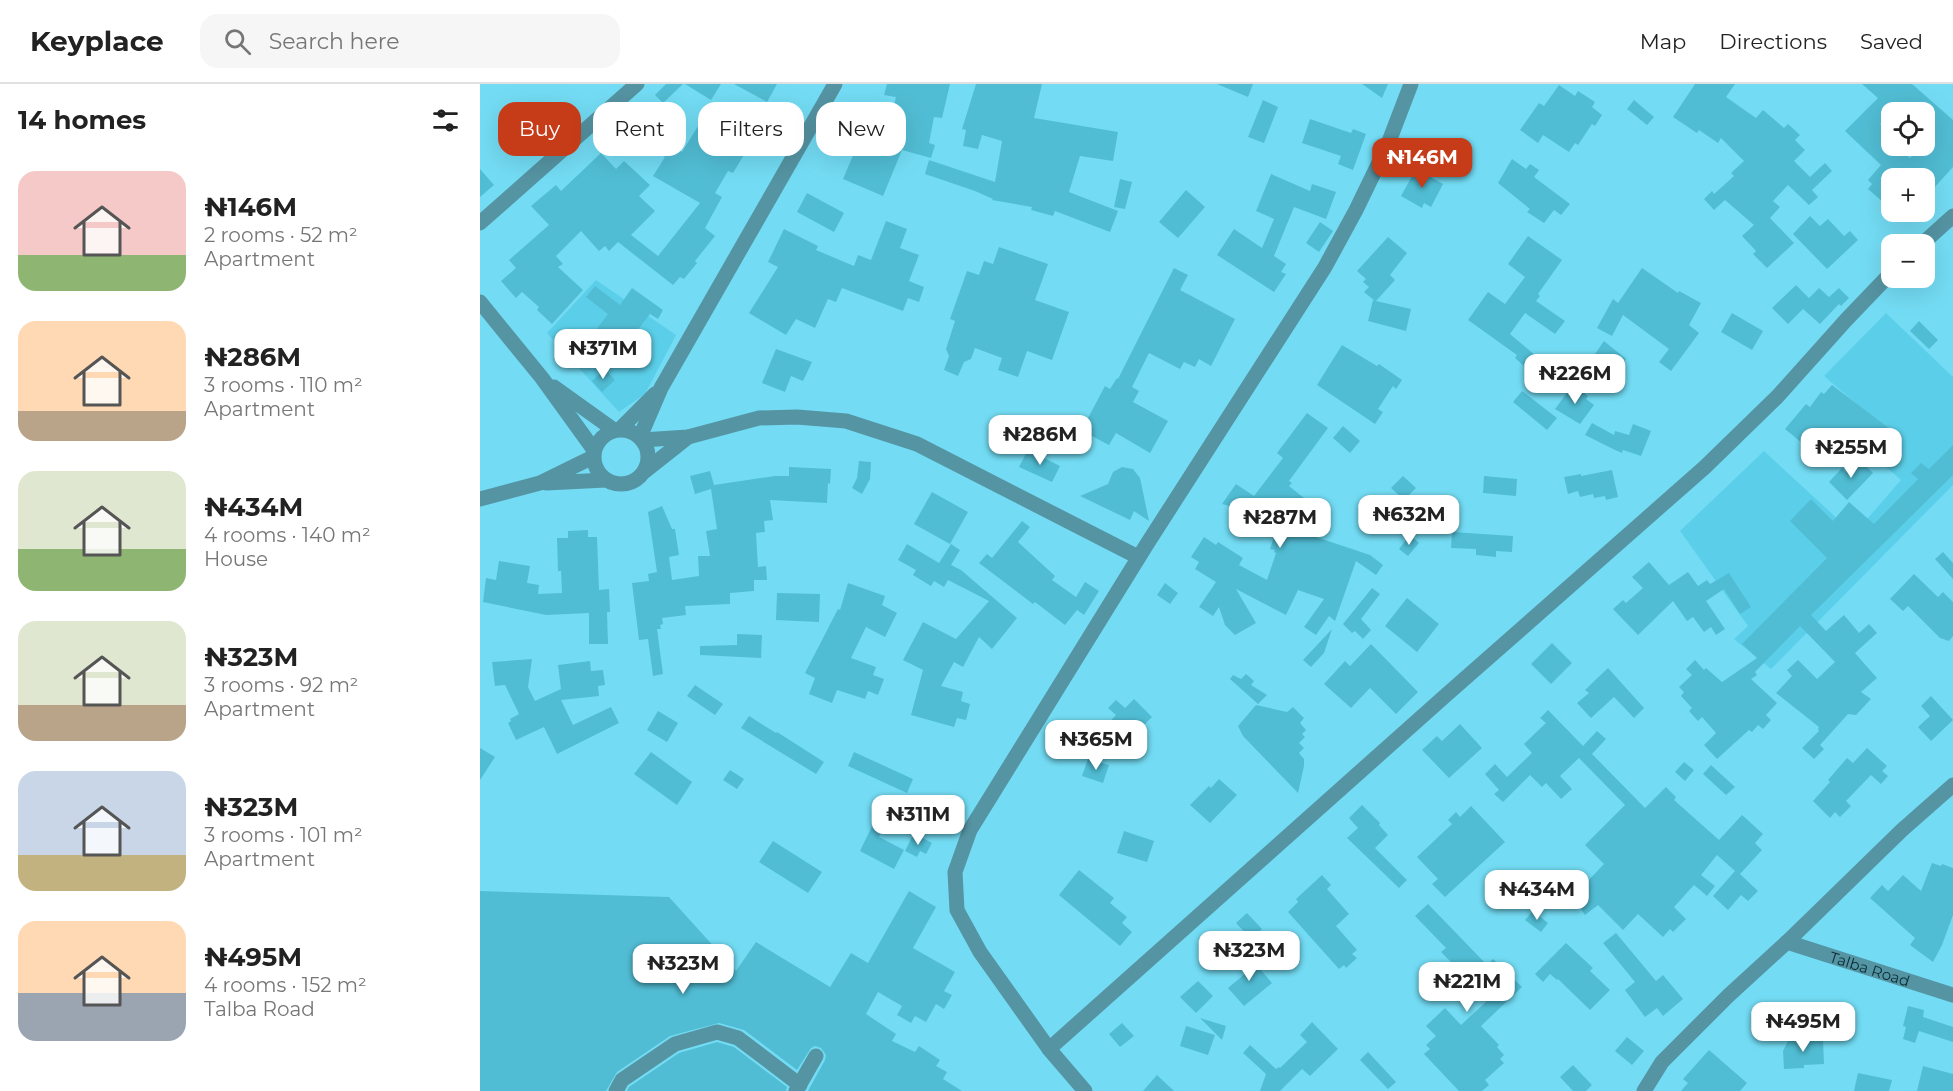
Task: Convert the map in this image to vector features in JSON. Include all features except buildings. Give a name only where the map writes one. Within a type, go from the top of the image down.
[{"type":"street","points":[[480,223],[637,84]]},
{"type":"street","points":[[641,438],[661,388],[835,84]]},
{"type":"street","points":[[1084,1091],[1049,1049],[980,952],[957,910],[955,872],[969,830],[1138,557],[1325,267],[1388,144],[1411,84]]},
{"type":"street","points":[[1933,234],[1953,216]]},
{"type":"street","points":[[1049,1049],[1705,467],[1777,397],[1881,283]]},
{"type":"street","points":[[480,302],[542,378],[593,454],[597,470],[606,480]]},
{"type":"street","points":[[542,378],[617,430],[634,433],[641,438],[647,450],[648,460],[645,471]]},
{"type":"street","points":[[540,483],[593,454],[601,438],[617,430],[661,388]]},
{"type":"street","points":[[641,438],[688,437],[759,418],[797,417],[846,421],[917,444],[1138,557]]},
{"type":"street","points":[[480,499],[540,483],[606,480],[620,484],[635,481],[688,437]]},
{"type":"street","points":[[1644,1091],[1662,1062],[1728,996],[1902,830],[1953,785]]},
{"type":"street","name":"Talba Road","points":[[1786,942],[1953,995]]},
{"type":"street","points":[[616,1091],[622,1080],[675,1044],[717,1032],[738,1038],[798,1088],[816,1056]]},
{"type":"shaded area","points":[[596,280],[676,335],[645,394],[619,412],[547,333]]},
{"type":"shaded area","points":[[1886,313],[1953,377],[1953,485],[1771,669],[1734,639],[1748,626],[1680,531],[1764,451],[1854,534],[1901,480],[1877,459],[1893,435],[1824,376]]}]
